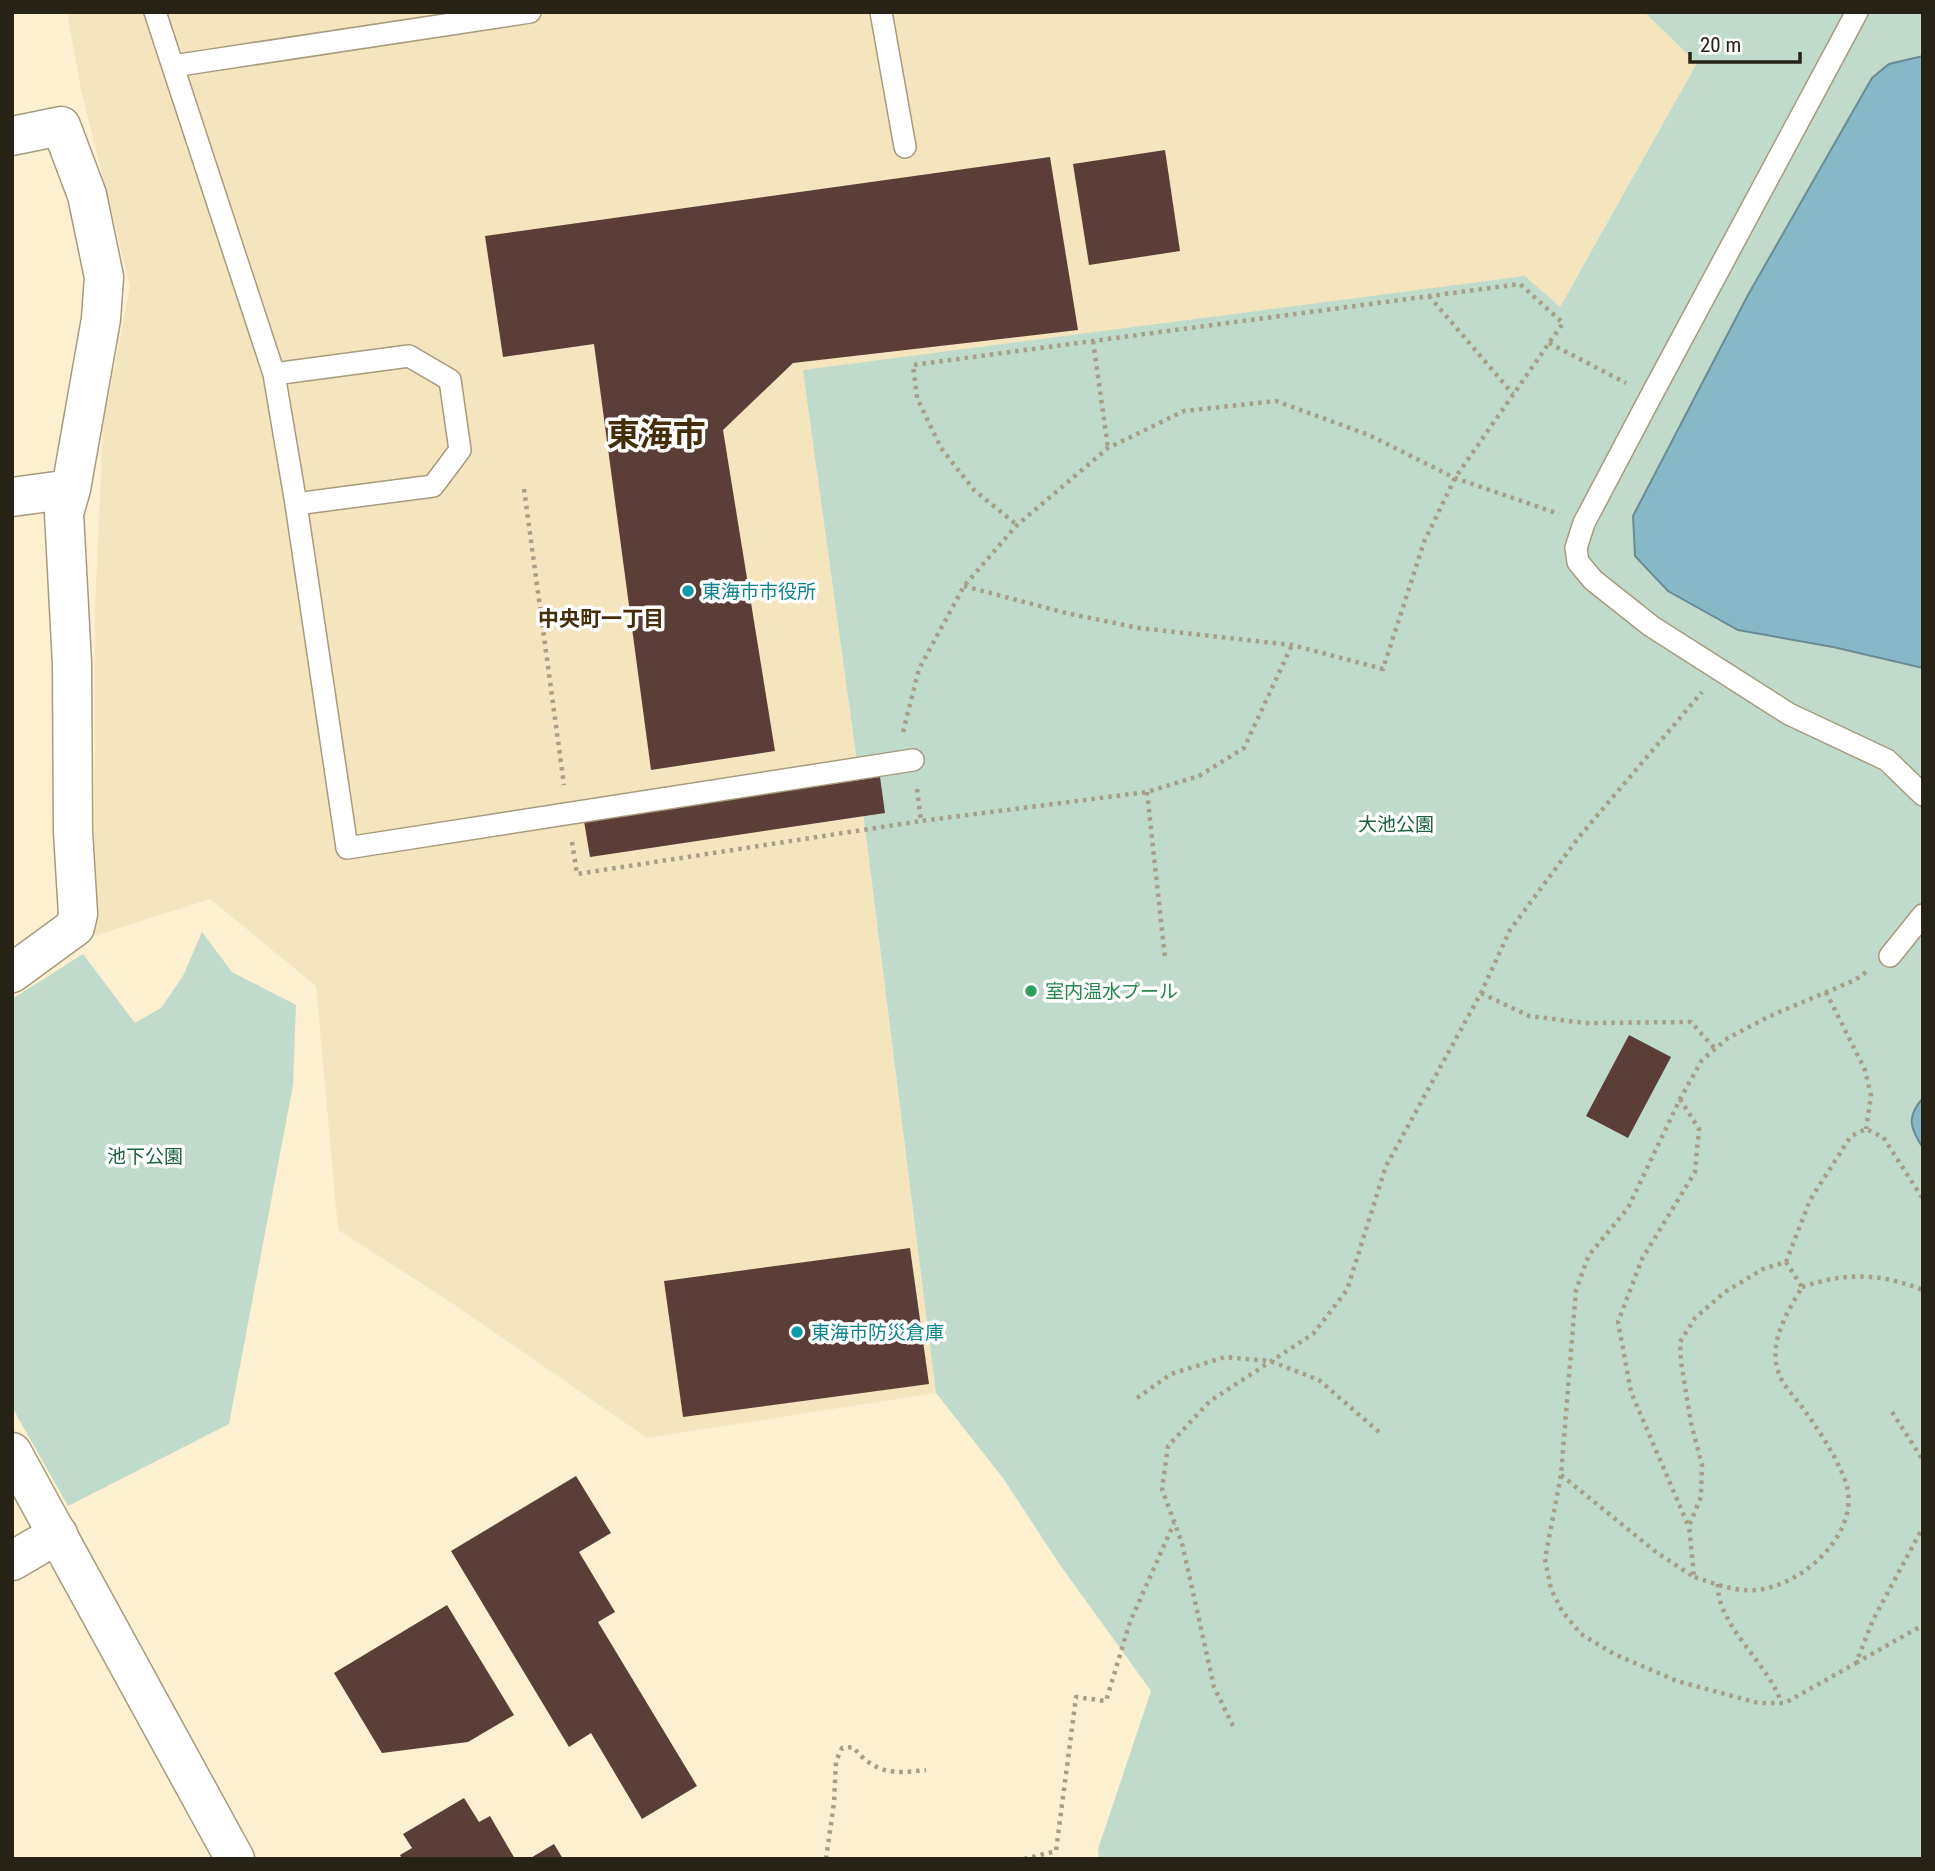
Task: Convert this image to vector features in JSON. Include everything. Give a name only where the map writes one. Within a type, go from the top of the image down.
[{"type":"street","points":[[12,136],[61,127],[87,195],[104,277],[101,319],[71,489],[64,513],[72,664],[73,832],[78,914],[75,927],[12,973]]},
{"type":"street","points":[[12,497],[71,489]]},
{"type":"street","points":[[12,1452],[235,1859]]},
{"type":"street","points":[[12,1561],[58,1534]]},
{"type":"lane","points":[[155,12],[274,374],[347,848],[904,762]]},
{"type":"lane","points":[[173,66],[530,12]]},
{"type":"lane","points":[[881,12],[905,147]]},
{"type":"lane","points":[[1857,12],[1584,523],[1576,548],[1578,562],[1593,580],[1651,626],[1789,714],[1887,760],[1923,796]]},
{"type":"lane","points":[[274,374],[409,356],[450,380],[460,450],[433,486],[296,504]]},
{"type":"lane","points":[[1890,956],[1923,915]]},
{"type":"path","points":[[964,586],[1066,613],[1139,628],[1292,645],[1383,669],[1424,542],[1455,478],[1563,323],[1520,284],[913,365],[917,398],[941,448],[974,491],[1017,525]]},
{"type":"path","points":[[1429,296],[1513,394]]},
{"type":"path","points":[[1093,341],[1108,448]]},
{"type":"path","points":[[1549,342],[1651,396]]},
{"type":"path","points":[[921,821],[904,762],[919,669],[964,586],[1017,525],[1108,448],[1184,411],[1276,401],[1369,435],[1455,478],[1584,523]]},
{"type":"path","points":[[524,489],[577,874],[921,821],[1147,792],[1199,776],[1244,748],[1292,645]]},
{"type":"path","points":[[1233,1726],[1214,1687],[1182,1543],[1162,1489],[1168,1446],[1210,1401],[1313,1334],[1347,1290],[1386,1167],[1481,993],[1510,930],[1579,837],[1721,670]]},
{"type":"path","points":[[1147,792],[1165,958]]},
{"type":"path","points":[[1890,956],[1855,980],[1770,1016],[1728,1038],[1702,1060],[1680,1098],[1628,1208],[1589,1255],[1576,1290],[1561,1475],[1545,1559],[1551,1589],[1562,1611],[1581,1634],[1614,1654],[1676,1681],[1758,1703],[1781,1703],[1812,1690],[1923,1625]]},
{"type":"path","points":[[1826,992],[1865,1070],[1871,1096],[1866,1129]]},
{"type":"path","points":[[1481,993],[1529,1016],[1585,1023],[1691,1022],[1716,1049]]},
{"type":"path","points":[[1680,1098],[1699,1129],[1695,1172],[1642,1259],[1618,1322],[1631,1392],[1689,1526],[1693,1577]]},
{"type":"path","points":[[1786,1262],[1810,1200],[1851,1136],[1866,1129],[1884,1137],[1923,1199]]},
{"type":"path","points":[[1689,1526],[1701,1497],[1702,1465],[1691,1423],[1680,1342],[1695,1318],[1725,1292],[1763,1269],[1786,1262]]},
{"type":"path","points":[[1786,1262],[1802,1287]]},
{"type":"path","points":[[1561,1475],[1656,1552],[1693,1577],[1731,1589],[1757,1590],[1778,1584],[1819,1561],[1843,1527],[1848,1506],[1846,1483],[1833,1454],[1780,1376],[1776,1351],[1781,1325],[1802,1287],[1827,1279],[1881,1277],[1923,1290]]},
{"type":"path","points":[[1137,1398],[1171,1374],[1225,1357],[1270,1361],[1319,1380],[1379,1432]]},
{"type":"path","points":[[1892,1412],[1923,1460]]},
{"type":"path","points":[[1024,1859],[1056,1851],[1076,1698],[1106,1701],[1130,1622],[1174,1522]]},
{"type":"path","points":[[1856,1663],[1874,1620],[1923,1527]]},
{"type":"path","points":[[1718,1584],[1717,1594],[1725,1611],[1745,1647],[1777,1690],[1781,1703]]},
{"type":"path","points":[[826,1859],[834,1803],[836,1761],[842,1748],[853,1747],[863,1760],[884,1772],[926,1770]]},
{"type":"shaded area","points":[[67,12],[1644,12],[1697,63],[1560,307],[804,370],[854,740],[936,1393],[647,1438],[449,1301],[338,1230],[316,986],[210,899],[94,936],[95,610],[103,426],[130,286],[81,90]]},
{"type":"green space","name":"大池公園","points":[[1644,12],[1923,12],[1923,1859],[1099,1859],[1098,1849],[1151,1691],[1060,1565],[1003,1478],[936,1393],[854,740],[803,370],[1525,276],[1560,307],[1697,63]]},
{"type":"green space","name":"池下公園","points":[[202,932],[232,972],[296,1005],[293,1085],[229,1424],[68,1506],[12,1407],[12,999],[83,954],[135,1023],[161,1008],[183,976]]},
{"type":"water","points":[[1923,56],[1923,668],[1833,647],[1738,630],[1668,591],[1635,556],[1633,516],[1748,295],[1872,78],[1889,64]]},
{"type":"water","points":[[1923,1098],[1923,1148],[1915,1134],[1912,1117]]},
{"type":"building","points":[[1165,150],[1180,251],[1089,265],[1073,164]]},
{"type":"building","name":"東海市市役所","points":[[1050,157],[1078,330],[793,363],[723,430],[775,751],[651,770],[594,344],[503,357],[485,236]]},
{"type":"building","points":[[880,777],[885,813],[590,857],[584,821]]},
{"type":"building","points":[[1629,1035],[1671,1057],[1628,1138],[1586,1116]]},
{"type":"building","name":"東海市防災倉庫","points":[[910,1248],[929,1384],[683,1417],[664,1281]]},
{"type":"building","points":[[576,1476],[611,1533],[579,1552],[615,1612],[598,1622],[697,1786],[642,1819],[591,1733],[569,1747],[451,1551]]},
{"type":"building","points":[[447,1605],[514,1715],[468,1742],[382,1753],[334,1673]]},
{"type":"building","points":[[464,1798],[479,1822],[490,1816],[515,1859],[402,1859],[400,1855],[412,1848],[403,1834]]},
{"type":"building","points":[[554,1844],[563,1859],[529,1859]]},
{"type":"place","name":"東海市市役所","points":[[688,591]]},
{"type":"place","name":"室内温水プール","points":[[1031,991]]},
{"type":"place","name":"東海市防災倉庫","points":[[797,1332]]},
{"type":"district","name":"東海市","points":[[656,434]]},
{"type":"district","name":"中央町一丁目","points":[[601,619]]}]
